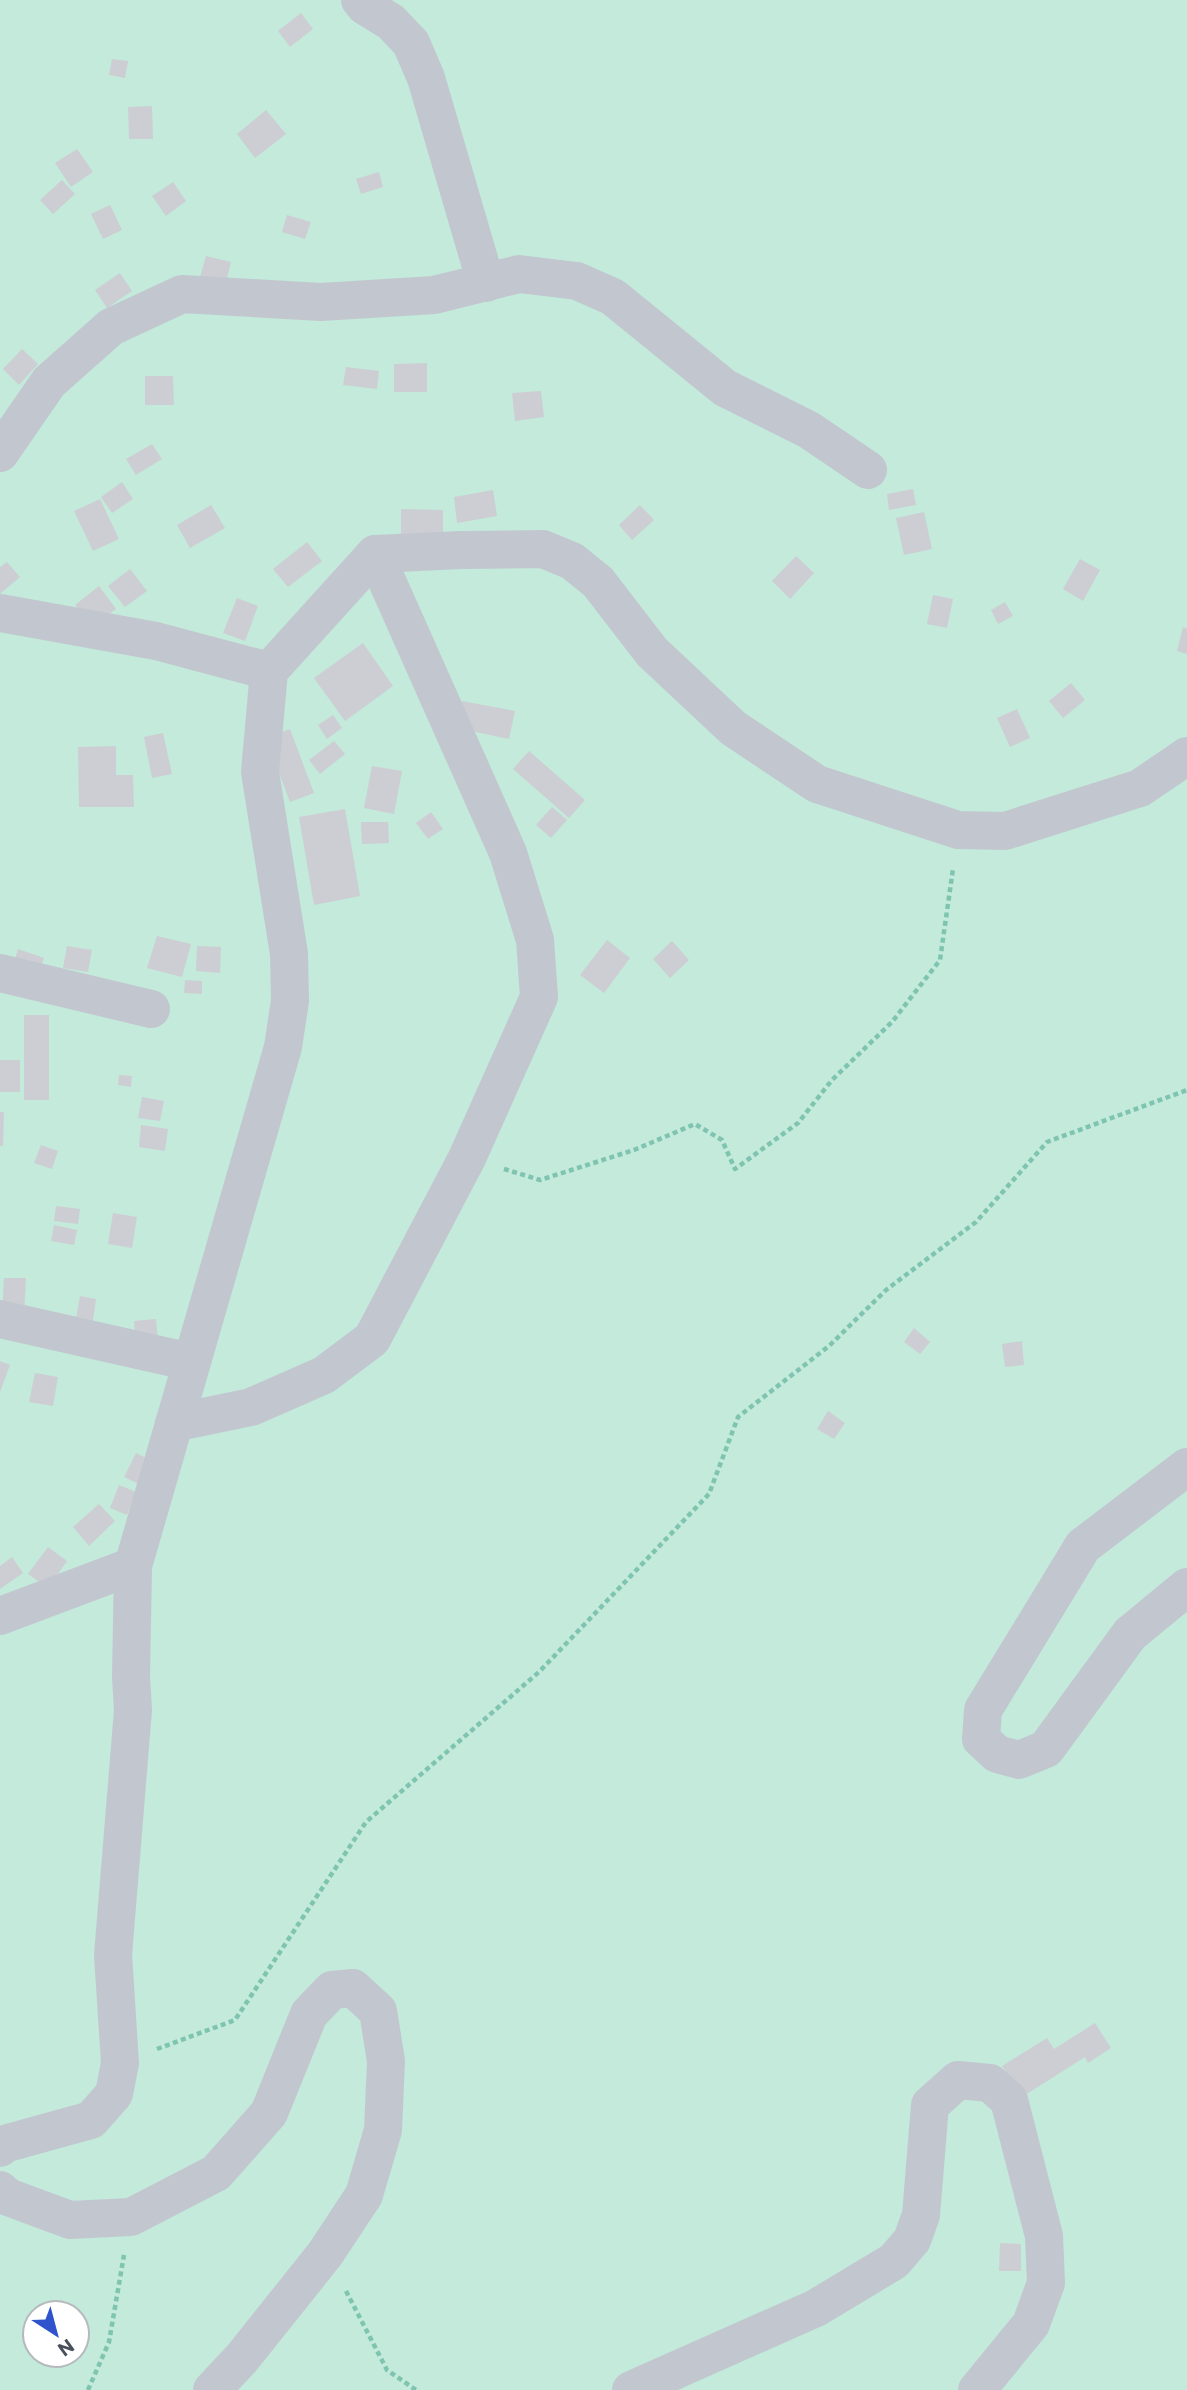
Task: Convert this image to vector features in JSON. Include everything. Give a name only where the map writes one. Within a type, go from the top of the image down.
[{"type":"street","points":[[360,0],[391,22],[411,43],[421,66],[486,283]]},
{"type":"street","points":[[0,453],[49,382],[111,327],[182,294],[321,302],[434,295],[519,274],[577,281],[613,297],[725,388],[809,430],[868,470]]},
{"type":"street","points":[[0,2148],[4,2144],[91,2120],[114,2094],[120,2063],[113,1955],[133,1710],[133,1566],[283,1046],[290,1001],[289,954],[260,772],[269,671],[375,554],[543,549],[572,561],[598,582],[652,652],[733,728],[817,784],[958,830],[1005,831],[1140,788],[1187,756]]},
{"type":"street","points":[[174,1423],[251,1407],[324,1375],[372,1339],[467,1158],[539,997],[535,940],[508,853],[375,554]]},
{"type":"street","points":[[0,613],[156,641],[269,671]]},
{"type":"street","points":[[0,973],[151,1009]]},
{"type":"street","points":[[0,1319],[191,1363]]},
{"type":"street","points":[[1187,1467],[1083,1546],[983,1710],[981,1739],[997,1754],[1019,1760],[1046,1749],[1130,1634],[1187,1587]]},
{"type":"street","points":[[0,1616],[133,1566]]},
{"type":"street","points":[[0,2190],[8,2197],[70,2220],[131,2217],[216,2173],[269,2113],[309,2014],[332,1990],[353,1988],[378,2011],[386,2061],[383,2130],[364,2195],[325,2254],[242,2358],[212,2390]]},
{"type":"street","points":[[631,2390],[816,2308],[894,2262],[912,2240],[922,2215],[930,2105],[958,2080],[990,2083],[1009,2100],[1044,2236],[1046,2283],[1031,2324],[977,2390]]},
{"type":"path","points":[[467,1158],[540,1180],[634,1150],[695,1125],[722,1140],[735,1169],[798,1123],[832,1080],[892,1023],[940,960],[958,830]]},
{"type":"path","points":[[120,2063],[235,2020],[366,1822],[539,1672],[709,1494],[738,1417],[829,1346],[886,1290],[976,1222],[1047,1142],[1187,1090]]},
{"type":"path","points":[[88,2390],[109,2342],[131,2217]]},
{"type":"path","points":[[325,2254],[387,2370],[416,2390]]},
{"type":"green space","points":[[0,0],[1187,0],[1187,2390],[0,2390]]},
{"type":"building","points":[[301,13],[313,29],[290,47],[278,31]]},
{"type":"building","points":[[112,59],[128,61],[125,78],[109,75]]},
{"type":"building","points":[[152,106],[153,139],[129,139],[128,107]]},
{"type":"building","points":[[266,110],[286,134],[255,158],[237,134]]},
{"type":"building","points":[[77,149],[93,172],[71,187],[55,163]]},
{"type":"building","points":[[379,172],[383,187],[361,194],[356,179]]},
{"type":"building","points":[[62,180],[75,194],[53,214],[40,200]]},
{"type":"building","points":[[173,182],[186,201],[166,216],[152,196]]},
{"type":"building","points":[[110,205],[122,230],[103,239],[91,214]]},
{"type":"building","points":[[287,215],[311,222],[305,239],[282,232]]},
{"type":"building","points":[[206,256],[231,262],[225,286],[199,280]]},
{"type":"building","points":[[120,273],[132,291],[107,308],[95,290]]},
{"type":"building","points":[[22,349],[38,364],[19,385],[3,369]]},
{"type":"building","points":[[427,363],[427,392],[394,392],[394,364]]},
{"type":"building","points":[[346,367],[379,371],[377,389],[343,385]]},
{"type":"building","points":[[145,376],[173,376],[174,405],[145,405]]},
{"type":"building","points":[[541,391],[544,417],[515,421],[512,393]]},
{"type":"building","points":[[152,444],[162,459],[136,475],[126,459]]},
{"type":"building","points":[[122,482],[133,499],[112,513],[101,497]]},
{"type":"building","points":[[913,489],[916,505],[889,510],[887,494]]},
{"type":"building","points":[[493,490],[497,516],[457,523],[454,497]]},
{"type":"building","points":[[100,499],[119,539],[93,551],[74,511]]},
{"type":"building","points":[[211,505],[225,528],[190,548],[177,525]]},
{"type":"building","points":[[640,505],[654,520],[632,540],[619,525]]},
{"type":"building","points":[[401,509],[443,510],[443,538],[401,537]]},
{"type":"building","points":[[924,512],[932,549],[904,555],[896,518]]},
{"type":"building","points":[[307,542],[322,561],[288,587],[273,569]]},
{"type":"building","points":[[796,556],[814,573],[790,599],[772,581]]},
{"type":"building","points":[[1080,559],[1100,570],[1083,601],[1063,589]]},
{"type":"building","points":[[7,562],[20,577],[0,594],[0,567]]},
{"type":"building","points":[[130,569],[147,591],[125,607],[108,586]]},
{"type":"building","points":[[99,586],[116,609],[92,626],[75,605]]},
{"type":"building","points":[[933,595],[953,599],[947,628],[927,624]]},
{"type":"building","points":[[237,598],[258,606],[245,641],[223,633]]},
{"type":"building","points":[[1005,602],[1013,616],[998,624],[991,610]]},
{"type":"building","points":[[1183,627],[1187,629],[1187,654],[1177,651]]},
{"type":"building","points":[[363,643],[393,686],[345,721],[314,678]]},
{"type":"building","points":[[1071,683],[1085,700],[1063,718],[1049,701]]},
{"type":"building","points":[[462,701],[515,711],[509,739],[457,728]]},
{"type":"building","points":[[1017,709],[1030,738],[1010,747],[997,718]]},
{"type":"building","points":[[333,715],[342,728],[327,739],[318,725]]},
{"type":"building","points":[[290,729],[314,793],[290,802],[266,738]]},
{"type":"building","points":[[163,733],[172,774],[152,778],[144,737]]},
{"type":"building","points":[[334,741],[345,754],[320,774],[309,760]]},
{"type":"building","points":[[116,746],[116,775],[133,775],[134,807],[79,807],[78,747]]},
{"type":"building","points":[[529,751],[585,800],[569,818],[513,769]]},
{"type":"building","points":[[372,766],[402,771],[394,814],[364,808]]},
{"type":"building","points":[[552,807],[567,820],[551,838],[536,825]]},
{"type":"building","points":[[345,809],[360,896],[314,905],[299,817]]},
{"type":"building","points":[[431,812],[443,829],[428,839],[416,823]]},
{"type":"building","points":[[361,822],[388,822],[389,843],[362,844]]},
{"type":"building","points":[[157,936],[191,944],[182,977],[147,968]]},
{"type":"building","points":[[607,940],[630,958],[604,993],[580,975]]},
{"type":"building","points":[[672,941],[689,960],[670,978],[653,959]]},
{"type":"building","points":[[67,946],[92,950],[88,972],[63,968]]},
{"type":"building","points":[[197,946],[221,947],[220,973],[196,971]]},
{"type":"building","points":[[18,949],[44,958],[37,977],[12,970]]},
{"type":"building","points":[[185,980],[202,981],[202,994],[184,993]]},
{"type":"building","points":[[24,1015],[49,1015],[49,1100],[24,1100]]},
{"type":"building","points":[[0,1060],[20,1060],[20,1092],[0,1092]]},
{"type":"building","points":[[119,1075],[132,1076],[131,1087],[118,1085]]},
{"type":"building","points":[[142,1097],[164,1101],[160,1121],[138,1118]]},
{"type":"building","points":[[0,1112],[4,1112],[3,1146],[0,1146]]},
{"type":"building","points":[[141,1125],[168,1129],[165,1151],[139,1147]]},
{"type":"building","points":[[41,1145],[58,1151],[52,1169],[34,1163]]},
{"type":"building","points":[[56,1206],[80,1209],[78,1224],[54,1221]]},
{"type":"building","points":[[113,1213],[137,1217],[132,1248],[108,1244]]},
{"type":"building","points":[[54,1225],[77,1230],[74,1245],[51,1241]]},
{"type":"building","points":[[4,1278],[26,1278],[24,1316],[2,1316]]},
{"type":"building","points":[[80,1296],[96,1299],[92,1328],[75,1324]]},
{"type":"building","points":[[156,1319],[158,1341],[136,1343],[134,1321]]},
{"type":"building","points":[[914,1328],[930,1342],[920,1354],[904,1342]]},
{"type":"building","points":[[1022,1341],[1024,1365],[1005,1367],[1002,1344]]},
{"type":"building","points":[[0,1361],[10,1365],[0,1392]]},
{"type":"building","points":[[35,1373],[58,1377],[53,1406],[29,1402]]},
{"type":"building","points":[[828,1411],[845,1423],[834,1439],[817,1429]]},
{"type":"building","points":[[136,1453],[154,1462],[143,1486],[124,1477]]},
{"type":"building","points":[[119,1485],[136,1492],[127,1515],[110,1508]]},
{"type":"building","points":[[99,1504],[115,1521],[89,1546],[73,1527]]},
{"type":"building","points":[[48,1547],[67,1561],[48,1588],[28,1574]]},
{"type":"building","points":[[12,1557],[23,1573],[0,1589],[0,1566]]},
{"type":"building","points":[[1095,2023],[1111,2048],[1088,2063],[1085,2057],[1022,2097],[1002,2066],[1047,2038],[1054,2049]]},
{"type":"building","points":[[1000,2243],[1021,2244],[1021,2271],[999,2271]]}]
